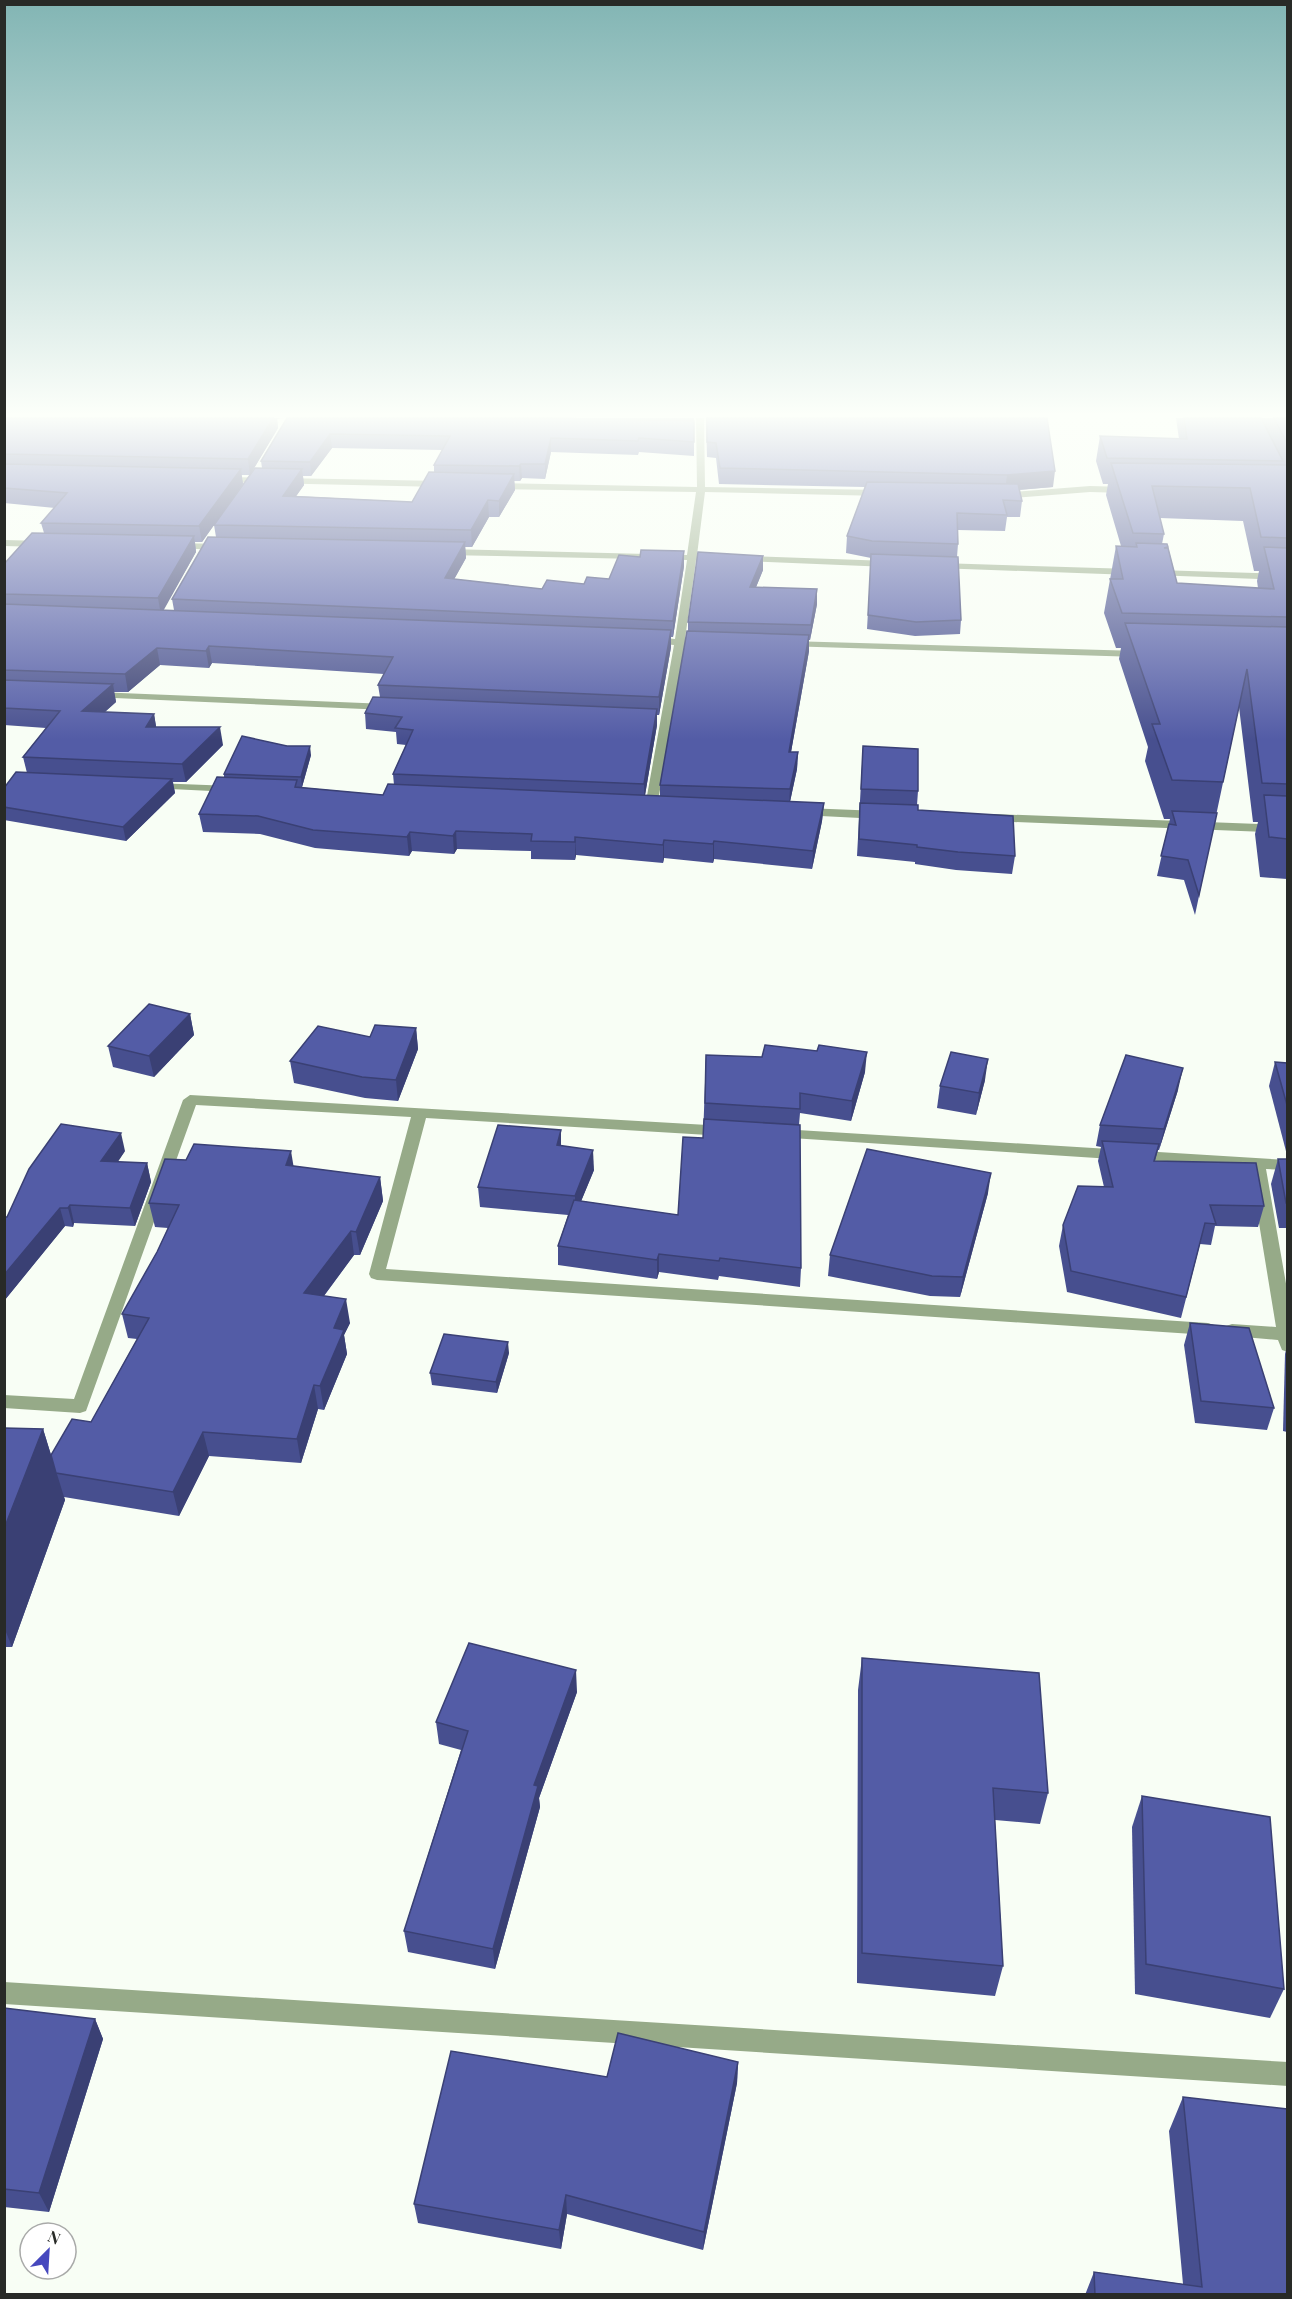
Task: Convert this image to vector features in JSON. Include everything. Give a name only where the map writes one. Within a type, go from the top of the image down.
[{"type":"street","points":[[651,807],[660,719],[680,642],[696,525]]},
{"type":"street","points":[[200,557],[213,537]]},
{"type":"street","points":[[4,543],[52,544]]},
{"type":"street","points":[[159,546],[230,547]]},
{"type":"street","points":[[431,552],[728,559]]},
{"type":"street","points":[[740,559],[894,564]]},
{"type":"street","points":[[930,565],[1287,577]]},
{"type":"street","points":[[644,640],[704,642]]},
{"type":"street","points":[[776,644],[1145,654]]},
{"type":"street","points":[[83,694],[397,708]]},
{"type":"street","points":[[136,785],[243,789]]},
{"type":"street","points":[[792,812],[898,815]]},
{"type":"street","points":[[981,818],[1287,829]]},
{"type":"street","points":[[4,1401],[80,1406],[190,1100],[743,1132]]},
{"type":"street","points":[[420,1112],[377,1274],[1286,1340],[1257,1163]]},
{"type":"street","points":[[766,1133],[1287,1165]]},
{"type":"street","points":[[4,1993],[1287,2074]]},
{"type":"building","points":[[229,525],[474,525],[471,530]]},
{"type":"building","points":[[851,525],[957,525],[958,544],[872,541],[847,536]]},
{"type":"building","points":[[1131,525],[1162,525],[1164,534],[1133,533]]},
{"type":"building","points":[[1258,525],[1287,525],[1287,538],[1261,537]]},
{"type":"building","points":[[32,533],[194,536],[158,598],[4,594],[4,564]]},
{"type":"building","points":[[208,537],[465,542],[445,578],[542,589],[547,580],[584,584],[587,577],[609,579],[619,555],[640,557],[641,550],[684,551],[673,621],[172,599]]},
{"type":"building","points":[[1136,543],[1167,544],[1168,547],[1164,548],[1168,548],[1177,583],[1274,589],[1264,547],[1287,548],[1287,617],[1122,613],[1110,579],[1123,579],[1116,546],[1137,547]]},
{"type":"building","points":[[698,552],[763,556],[750,587],[817,589],[811,625],[688,622]]},
{"type":"building","points":[[871,554],[958,557],[961,620],[916,622],[868,615]]},
{"type":"building","points":[[4,604],[671,630],[659,697],[378,685],[393,657],[209,646],[206,651],[157,648],[125,674],[4,670]]},
{"type":"building","points":[[1125,623],[1287,627],[1287,784],[1262,783],[1247,669],[1223,782],[1172,780],[1152,724],[1160,724]]},
{"type":"building","points":[[687,631],[809,635],[789,752],[798,752],[790,789],[660,785]]},
{"type":"building","points":[[4,680],[113,684],[82,711],[154,714],[146,727],[220,727],[182,764],[23,757],[60,711],[4,708]]},
{"type":"building","points":[[373,697],[657,709],[644,784],[393,774],[413,730],[395,728],[402,717],[365,713]]},
{"type":"building","points":[[242,736],[287,746],[310,746],[301,777],[224,774]]},
{"type":"building","points":[[863,746],[918,749],[918,791],[861,789]]},
{"type":"building","points":[[16,772],[172,779],[123,827],[4,807],[4,788]]},
{"type":"building","points":[[217,777],[297,780],[295,787],[383,795],[388,784],[824,803],[813,851],[714,841],[713,844],[664,840],[663,845],[575,837],[575,842],[531,841],[532,834],[456,831],[453,836],[410,832],[407,837],[313,830],[258,816],[199,814]]},
{"type":"building","points":[[1264,795],[1287,796],[1287,839],[1269,837]]},
{"type":"building","points":[[860,803],[918,805],[918,810],[1013,816],[1015,856],[958,852],[859,839]]},
{"type":"building","points":[[1172,811],[1217,813],[1199,895],[1188,860],[1161,856],[1169,824],[1176,825]]},
{"type":"building","points":[[149,1004],[190,1014],[149,1056],[108,1046]]},
{"type":"building","points":[[375,1025],[416,1028],[396,1080],[362,1077],[290,1061],[318,1026],[370,1037]]},
{"type":"building","points":[[765,1045],[817,1051],[819,1045],[867,1052],[852,1101],[800,1093],[800,1109],[705,1103],[706,1055],[762,1057]]},
{"type":"building","points":[[951,1052],[988,1059],[979,1093],[940,1086]]},
{"type":"building","points":[[1126,1055],[1183,1068],[1164,1129],[1100,1125]]},
{"type":"building","points":[[1275,1062],[1287,1063],[1287,1105]]},
{"type":"building","points":[[704,1119],[800,1125],[801,1268],[720,1258],[719,1261],[659,1254],[657,1260],[558,1246],[574,1200],[678,1215],[683,1137],[703,1138]]},
{"type":"building","points":[[61,1124],[121,1133],[101,1161],[147,1163],[130,1208],[70,1205],[68,1208],[60,1208],[4,1275],[4,1217],[7,1217],[29,1169]]},
{"type":"building","points":[[498,1125],[561,1130],[557,1145],[593,1150],[575,1196],[478,1187]]},
{"type":"building","points":[[1102,1141],[1159,1144],[1154,1161],[1256,1163],[1264,1206],[1210,1205],[1216,1224],[1205,1223],[1186,1297],[1071,1271],[1063,1225],[1078,1186],[1113,1187]]},
{"type":"building","points":[[194,1144],[291,1151],[286,1165],[380,1177],[356,1232],[351,1231],[304,1293],[346,1299],[334,1328],[344,1330],[320,1386],[314,1385],[297,1439],[203,1432],[173,1492],[56,1473],[51,1455],[72,1419],[91,1422],[149,1318],[122,1314],[157,1252],[179,1205],[149,1203],[165,1159],[186,1160]]},
{"type":"building","points":[[867,1149],[991,1173],[963,1277],[932,1276],[830,1255]]},
{"type":"building","points":[[1278,1159],[1287,1159],[1287,1203],[1286,1203]]},
{"type":"building","points":[[1190,1323],[1249,1328],[1274,1408],[1201,1401]]},
{"type":"building","points":[[444,1334],[508,1342],[496,1382],[430,1373]]},
{"type":"building","points":[[4,1428],[43,1429],[4,1529]]},
{"type":"building","points":[[469,1643],[576,1670],[534,1785],[538,1786],[493,1949],[404,1931],[468,1731],[436,1722]]},
{"type":"building","points":[[862,1658],[1039,1673],[1048,1793],[993,1788],[1003,1966],[862,1953]]},
{"type":"building","points":[[1142,1796],[1270,1817],[1284,1989],[1146,1964]]},
{"type":"building","points":[[4,2008],[95,2019],[39,2193],[4,2189]]},
{"type":"building","points":[[618,2033],[738,2062],[704,2232],[566,2195],[559,2230],[414,2204],[451,2051],[607,2077]]},
{"type":"building","points":[[1183,2097],[1287,2109],[1287,2295],[1095,2295],[1094,2272],[1202,2287]]}]
